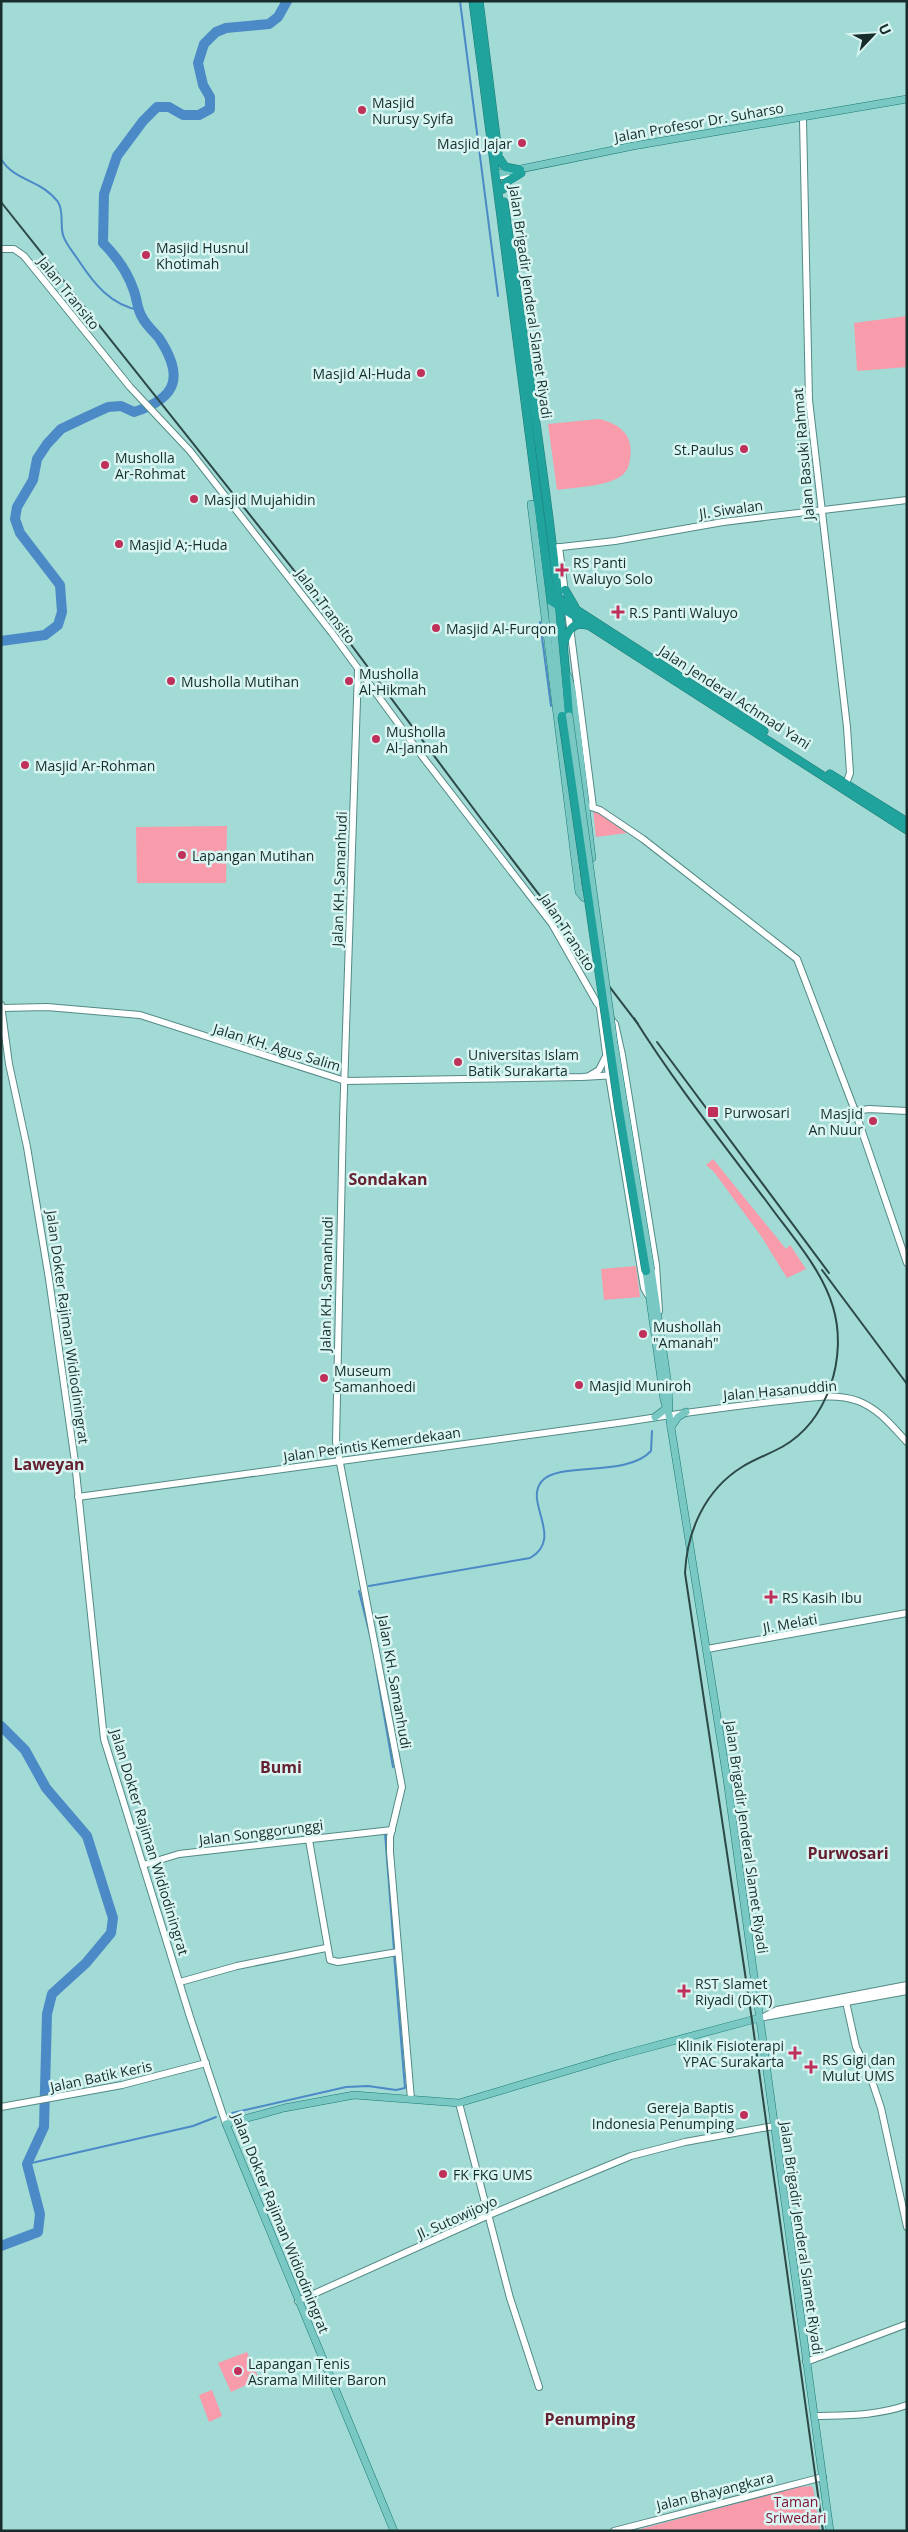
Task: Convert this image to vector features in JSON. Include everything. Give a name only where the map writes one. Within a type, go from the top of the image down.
[{"type":"highway","name":"Jalan Brigadir Jenderal Slamet Riyadi","points":[[474,1],[500,175],[540,502],[559,603]]},
{"type":"highway","name":"Jalan Brigadir Jenderal Slamet Riyadi","points":[[479,1],[500,175],[555,548],[559,603]]},
{"type":"highway","points":[[499,158],[505,166],[521,171]]},
{"type":"highway","points":[[503,188],[506,182],[521,171]]},
{"type":"highway","points":[[565,590],[569,600],[581,613]]},
{"type":"highway","points":[[559,603],[566,671],[565,716],[616,1091],[649,1270]]},
{"type":"highway","name":"Jalan Jenderal Achmad Yani","points":[[559,603],[581,613],[626,646]]},
{"type":"highway","name":"Jalan Jenderal Achmad Yani","points":[[559,603],[593,628],[847,780],[871,803],[907,830]]},
{"type":"highway","points":[[563,645],[570,629],[581,623],[593,628]]},
{"type":"highway","name":"Jalan Jenderal Achmad Yani","points":[[871,803],[907,822]]},
{"type":"main road","name":"Jalan Profesor Dr. Suharso","points":[[500,175],[633,146],[907,99]]},
{"type":"main road","name":"Jalan Profesor Dr. Suharso","points":[[803,118],[907,103]]},
{"type":"main road","name":"Jalan Basuki Rahmat","points":[[803,118],[809,400],[847,780]]},
{"type":"main road","name":"Jalan Transito","points":[[1,249],[14,249],[24,256],[143,400],[190,451],[552,924],[600,1008]]},
{"type":"main road","name":"Jl. Siwalan","points":[[555,548],[615,542],[723,522],[907,500]]},
{"type":"main road","points":[[540,502],[531,504],[578,884],[581,895],[586,898],[592,896],[596,889],[572,690],[566,671]]},
{"type":"main road","points":[[555,548],[565,590],[559,603],[565,716]]},
{"type":"main road","points":[[559,603],[570,629],[595,808]]},
{"type":"main road","name":"Jalan KH. Samanhudi","points":[[358,670],[337,1354],[336,1442],[402,1787],[387,1831],[411,2099]]},
{"type":"main road","points":[[585,805],[595,808],[693,876],[793,954],[800,964],[856,1111],[907,1263]]},
{"type":"main road","name":"Jalan KH. Agus Salim","points":[[2,1007],[47,1008],[140,1016],[345,1081],[585,1077],[625,1074]]},
{"type":"main road","name":"Jalan Dokter Rajiman Widiodiningrat","points":[[2,1007],[9,1064],[27,1147],[43,1240],[78,1497],[102,1728],[143,1865],[226,2124],[394,2531]]},
{"type":"main road","points":[[600,1008],[612,1020],[618,1032],[656,1266],[659,1320],[669,1407]]},
{"type":"main road","points":[[600,1008],[606,1057],[641,1272],[650,1300],[669,1407]]},
{"type":"main road","points":[[602,1022],[607,1018],[612,1020]]},
{"type":"main road","points":[[585,1077],[599,1070],[606,1057]]},
{"type":"main road","points":[[856,1111],[869,1109],[907,1111]]},
{"type":"main road","points":[[649,1270],[650,1300]]},
{"type":"main road","points":[[649,1270],[659,1320]]},
{"type":"main road","name":"Jalan Hasanuddin","points":[[669,1407],[686,1412],[827,1396],[846,1398],[874,1408],[907,1442]]},
{"type":"main road","points":[[669,1407],[686,1412]]},
{"type":"main road","points":[[669,1407],[656,1417],[666,1422],[671,1429]]},
{"type":"main road","name":"Jalan Brigadir Jenderal Slamet Riyadi","points":[[669,1407],[762,2018],[774,2126],[830,2531]]},
{"type":"main road","points":[[671,1429],[675,1420],[686,1412]]},
{"type":"main road","name":"Jalan Perintis Kemerdekaan","points":[[78,1497],[656,1417]]},
{"type":"main road","name":"Jl. Melati","points":[[707,1649],[907,1613]]},
{"type":"main road","name":"Jalan Songgorunggi","points":[[143,1865],[179,1854],[387,1831]]},
{"type":"main road","points":[[308,1840],[328,1958],[335,1962],[397,1952]]},
{"type":"main road","points":[[180,1982],[237,1966],[326,1948]]},
{"type":"main road","points":[[762,2018],[770,2012],[813,2002],[907,1986]]},
{"type":"main road","points":[[226,2124],[284,2108],[341,2096],[368,2094],[459,2103],[762,2018],[907,1991]]},
{"type":"main road","points":[[846,2002],[856,2047],[877,2094],[907,2227]]},
{"type":"main road","name":"Jalan Batik Keris","points":[[1,2107],[52,2100],[159,2077],[206,2063]]},
{"type":"main road","points":[[459,2103],[510,2298],[539,2386]]},
{"type":"main road","name":"Jl. Sutowijoyo","points":[[298,2301],[489,2216],[643,2151],[774,2126]]},
{"type":"main road","points":[[806,2362],[907,2324]]},
{"type":"main road","points":[[815,2416],[866,2415],[890,2411],[907,2405]]},
{"type":"main road","name":"Jalan Bhayangkara","points":[[614,2531],[823,2477]]},
{"type":"green space","points":[[907,316],[907,367],[857,371],[854,323]]},
{"type":"green space","points":[[599,419],[614,424],[628,438],[631,451],[627,470],[618,478],[604,483],[557,490],[548,424]]},
{"type":"green space","points":[[593,809],[627,833],[596,837]]},
{"type":"green space","name":"Lapangan Mutihan","points":[[227,826],[226,883],[137,883],[136,827]]},
{"type":"green space","points":[[713,1159],[786,1249],[790,1245],[806,1269],[787,1278],[761,1236],[714,1172],[706,1165]]},
{"type":"green space","points":[[636,1266],[640,1297],[604,1300],[601,1269]]},
{"type":"green space","name":"Lapangan Tenis Asrama Militer Baron","points":[[247,2352],[259,2379],[231,2392],[218,2363]]},
{"type":"green space","points":[[212,2390],[222,2416],[209,2422],[199,2395]]},
{"type":"green space","name":"Taman Sriwedari","points":[[811,2486],[813,2488],[820,2531],[633,2531],[799,2487]]},
{"type":"waterway","points":[[1,641],[45,635],[58,625],[62,612],[60,585],[20,533],[15,519],[17,507],[33,480],[37,459],[47,444],[61,429],[108,407],[121,406],[134,412],[149,406],[160,400],[168,392],[172,384],[174,374],[167,352],[159,338],[140,314],[134,291],[125,271],[103,243],[104,194],[117,156],[143,121],[157,107],[169,107],[183,115],[199,115],[210,109],[210,97],[203,85],[198,63],[204,44],[216,32],[226,28],[269,24],[278,17],[287,1]]},
{"type":"waterway","points":[[460,1],[498,296]]},
{"type":"waterway","points":[[1,159],[13,172],[44,189],[58,202],[61,210],[64,239],[97,285],[120,303],[139,310]]},
{"type":"waterway","points":[[540,622],[551,706]]},
{"type":"waterway","points":[[369,1586],[530,1558],[540,1550],[544,1540],[544,1530],[537,1499],[537,1490],[542,1481],[551,1475],[563,1472],[610,1467],[640,1459],[651,1451],[652,1431]]},
{"type":"waterway","points":[[359,1591],[371,1639]]},
{"type":"waterway","points":[[376,1668],[393,1767]]},
{"type":"waterway","points":[[1,1726],[25,1750],[46,1788],[87,1836],[113,1918],[111,1933],[86,1963],[52,1994],[47,2014],[44,2127],[27,2164],[40,2214],[38,2232],[1,2246]]},
{"type":"waterway","points":[[385,1833],[394,1950]]},
{"type":"waterway","points":[[232,2113],[346,2087],[368,2086],[396,2090],[405,2088],[394,1955]]},
{"type":"waterway","points":[[27,2164],[193,2126],[216,2117]]},
{"type":"railway","points":[[1,202],[320,603],[482,820],[638,1024]]},
{"type":"railway","points":[[634,1018],[715,1134],[795,1239],[813,1266],[828,1293],[837,1326],[836,1366],[822,1404],[798,1436],[782,1447],[742,1467],[718,1487],[700,1513],[694,1527],[685,1573],[752,2020],[823,2531]]},
{"type":"railway","points":[[657,1042],[829,1273]]},
{"type":"railway","points":[[822,1270],[907,1384]]},
{"type":"place","name":"Masjid Nurusy Syifa","points":[[362,110]]},
{"type":"place","name":"Masjid Jajar","points":[[522,143]]},
{"type":"place","name":"Masjid Husnul Khotimah","points":[[146,255]]},
{"type":"place","name":"Masjid Al-Huda","points":[[421,373]]},
{"type":"place","name":"St.Paulus","points":[[744,449]]},
{"type":"place","name":"Musholla Ar-Rohmat","points":[[105,465]]},
{"type":"place","name":"Masjid Mujahidin","points":[[194,499]]},
{"type":"place","name":"Masjid A;-Huda","points":[[119,544]]},
{"type":"place","name":"RS Panti Waluyo Solo","points":[[562,570]]},
{"type":"place","name":"R.S Panti Waluyo","points":[[618,612]]},
{"type":"place","name":"Masjid Al-Furqon","points":[[436,628]]},
{"type":"place","name":"Musholla Mutihan","points":[[171,681]]},
{"type":"place","name":"Musholla Al-Hikmah","points":[[349,681]]},
{"type":"place","name":"Musholla Al-Jannah","points":[[376,739]]},
{"type":"place","name":"Masjid Ar-Rohman","points":[[25,765]]},
{"type":"place","name":"Lapangan Mutihan","points":[[182,855]]},
{"type":"place","name":"Universitas Islam Batik Surakarta","points":[[458,1062]]},
{"type":"place","name":"Purwosari","points":[[713,1112]]},
{"type":"place","name":"Masjid An Nuur","points":[[873,1121]]},
{"type":"place","name":"Mushollah \"Amanah\"","points":[[643,1334]]},
{"type":"place","name":"Museum Samanhoedi","points":[[324,1378]]},
{"type":"place","name":"Masjid Muniroh","points":[[579,1385]]},
{"type":"place","name":"RS Kasih Ibu","points":[[771,1597]]},
{"type":"place","name":"RST Slamet Riyadi (DKT)","points":[[684,1991]]},
{"type":"place","name":"Klinik Fisioterapi YPAC Surakarta","points":[[795,2053]]},
{"type":"place","name":"RS Gigi dan Mulut UMS","points":[[811,2067]]},
{"type":"place","name":"Gereja Baptis Indonesia Penumping","points":[[744,2115]]},
{"type":"place","name":"FK FKG UMS","points":[[443,2174]]},
{"type":"place","name":"Lapangan Tenis Asrama Militer Baron","points":[[238,2371]]},
{"type":"district","name":"Sondakan","points":[[388,1179]]},
{"type":"district","name":"Laweyan","points":[[49,1464]]},
{"type":"district","name":"Bumi","points":[[281,1767]]},
{"type":"district","name":"Purwosari","points":[[848,1853]]},
{"type":"district","name":"Penumping","points":[[590,2419]]}]
